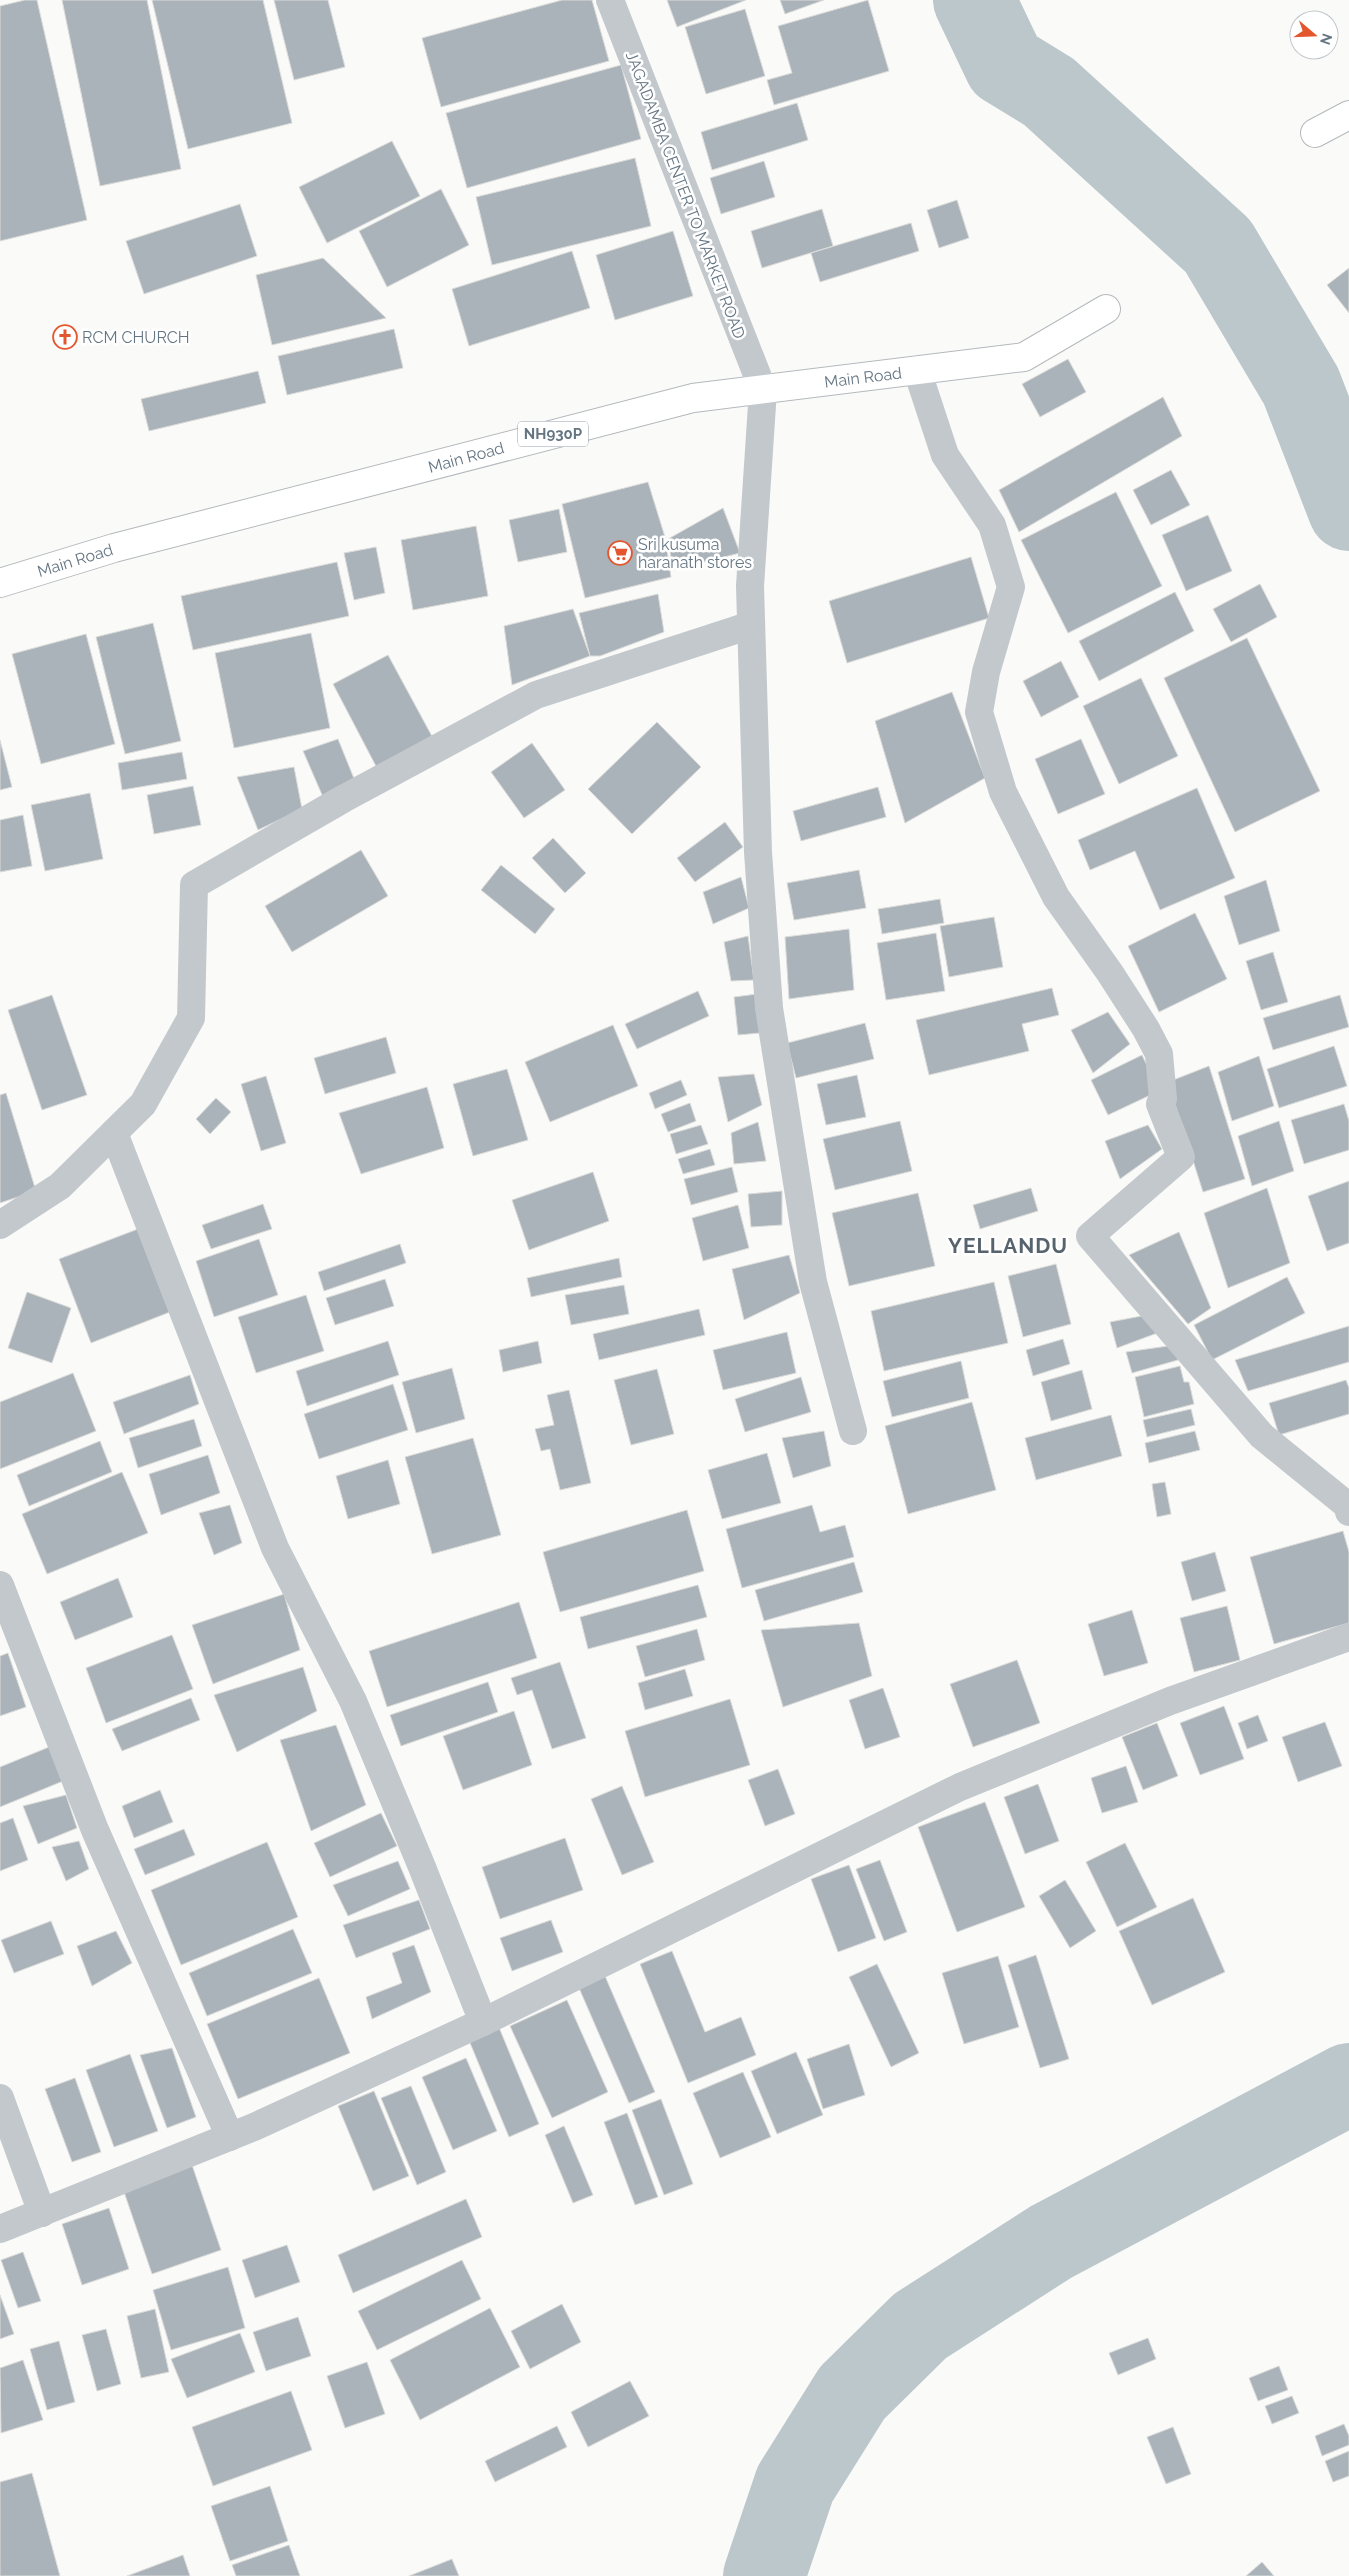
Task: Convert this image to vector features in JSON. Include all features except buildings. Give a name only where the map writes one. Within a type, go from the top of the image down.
[{"type":"highway","points":[[1315,133],[1349,115]]},
{"type":"highway","name":"Main Road","points":[[0,583],[114,548],[692,398],[1024,357],[1106,309]]},
{"type":"street","name":"JAGADAMBA CENTER TO MARKET ROAD","points":[[610,0],[763,390]]},
{"type":"street","points":[[917,370],[946,455],[992,526],[1011,587],[986,672],[979,712],[1003,792],[1056,897],[1110,973],[1146,1029],[1159,1054],[1163,1099],[1160,1104],[1181,1157],[1090,1236],[1262,1436],[1348,1506],[1349,1512]]},
{"type":"street","points":[[763,390],[750,586],[758,852],[769,1008],[813,1282],[853,1431]]},
{"type":"street","points":[[0,1225],[60,1186],[143,1104],[191,1018],[194,885],[343,799],[536,695],[751,625]]},
{"type":"street","points":[[114,1133],[275,1548],[353,1701],[422,1867],[483,2022]]},
{"type":"street","points":[[0,1585],[95,1830],[230,2137]]},
{"type":"street","points":[[0,2229],[230,2137],[483,2022],[960,1787],[1170,1701],[1349,1637]]},
{"type":"street","points":[[0,2098],[42,2213]]},
{"type":"waterway","points":[[974,0],[1005,65],[1049,92],[1218,246],[1301,386],[1349,510]]},
{"type":"waterway","points":[[764,2576],[795,2484],[852,2393],[920,2326],[1051,2242],[1349,2084]]},
{"type":"place","name":"RCM CHURCH","points":[[65,337]]},
{"type":"place","name":"Sri kusuma haranath stores","points":[[620,553]]},
{"type":"district","name":"YELLANDU","points":[[1008,1246]]}]
